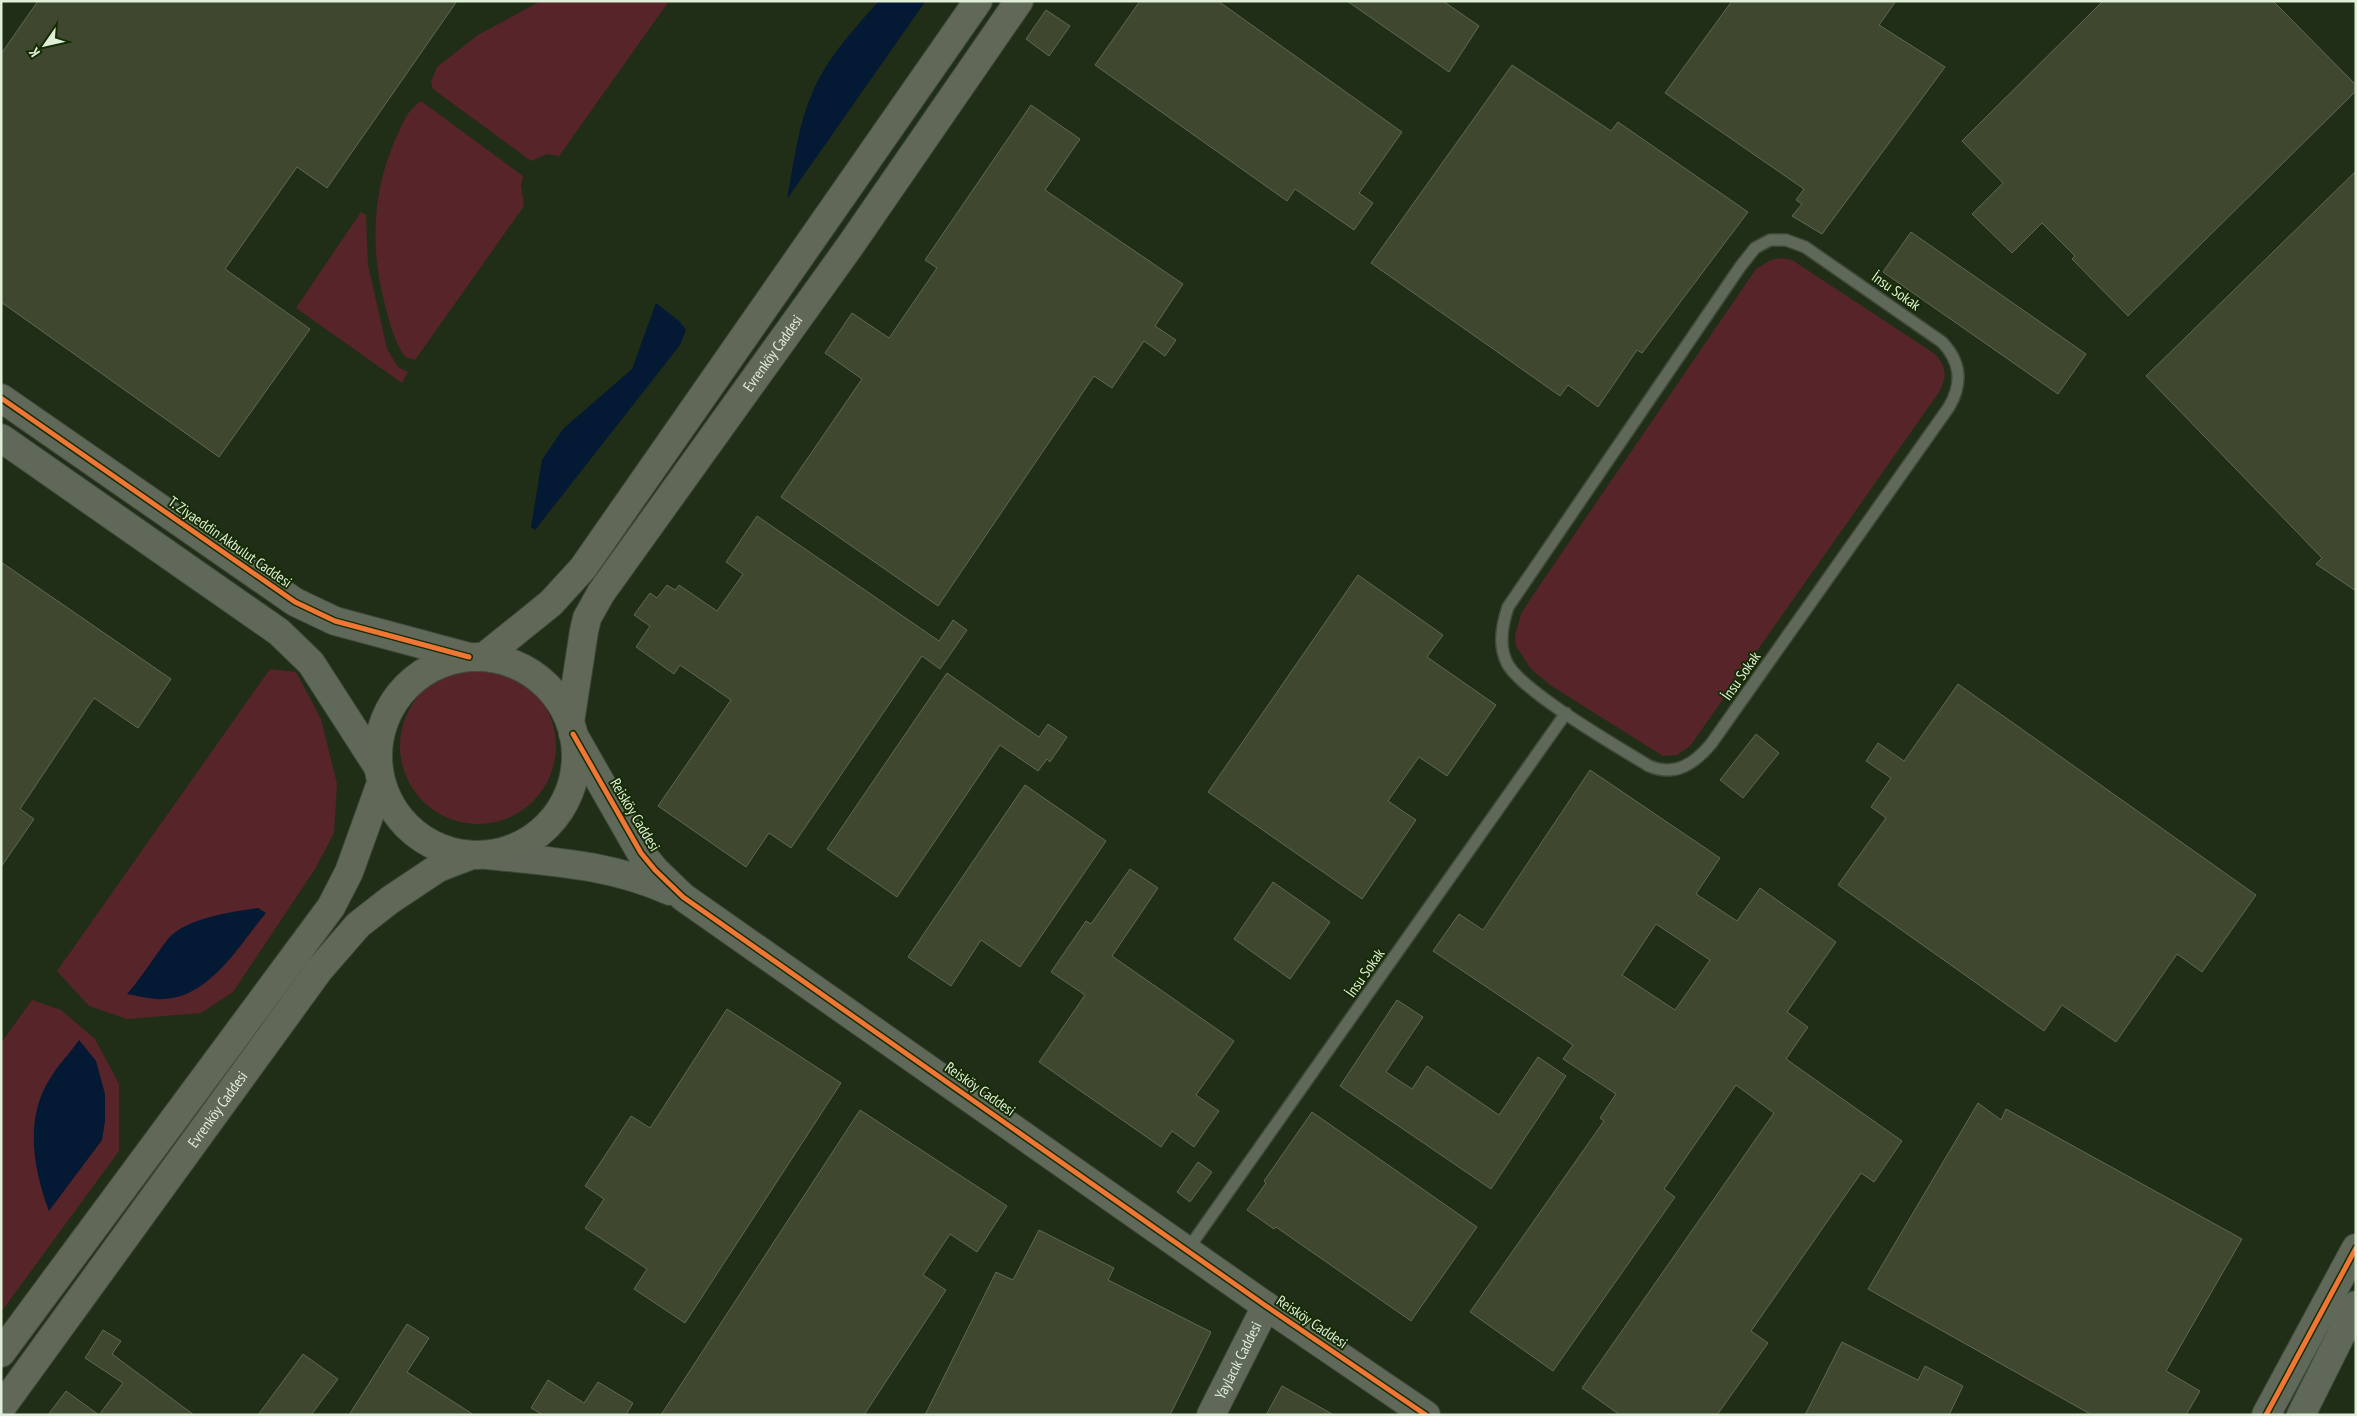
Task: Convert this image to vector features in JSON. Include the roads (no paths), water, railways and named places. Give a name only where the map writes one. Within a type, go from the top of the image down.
[{"type":"main road","points":[[476,657],[551,603],[583,568],[978,1]]},
{"type":"main road","name":"Evrenköy Caddesi","points":[[1,1408],[318,970],[358,925],[390,900],[438,868],[480,855],[504,852],[532,839],[554,818],[567,798],[574,775],[575,744],[571,728],[584,631],[587,618],[601,592],[850,246],[1019,1]]},
{"type":"main road","points":[[480,855],[442,849],[415,834],[394,811],[380,775],[377,751],[382,728],[391,706],[400,693],[424,672],[438,664],[476,657],[513,664],[539,679],[560,702],[571,728]]},
{"type":"main road","name":"Evrenköy Caddesi","points":[[1,1353],[331,907],[349,872],[380,775]]},
{"type":"street","name":"T. Ziyaeddin Akbulut Caddesi","points":[[1,398],[295,602],[343,624],[476,657]]},
{"type":"street","points":[[1,438],[279,632],[311,663],[380,775]]},
{"type":"street","name":"Reisköy Caddesi","points":[[571,728],[641,853],[655,870],[683,897],[1188,1249],[1266,1306],[1426,1415]]},
{"type":"street","name":"Reisköy Caddesi","points":[[480,855],[596,867],[642,880],[683,897]]},
{"type":"street","points":[[2266,1415],[2356,1248]]},
{"type":"street","points":[[2301,1415],[2356,1305]]},
{"type":"street","name":"Yaylacık Caddesi","points":[[1211,1415],[1266,1306]]},
{"type":"lane","name":"İnsu Sokak","points":[[1770,240],[1786,240],[1805,247],[1942,342],[1957,362],[1959,386],[1954,398],[1711,744],[1694,762],[1672,771],[1660,771],[1649,766],[1566,713],[1521,681],[1507,664],[1503,654],[1502,632],[1508,607],[1740,267],[1755,248],[1770,240]]},
{"type":"lane","name":"İnsu Sokak","points":[[1188,1249],[1566,713]]},
{"type":"water","points":[[879,1],[925,2],[787,199],[800,130],[813,91],[834,55]]},
{"type":"water","points":[[656,303],[679,321],[686,330],[680,345],[535,530],[531,527],[542,460],[563,429],[632,369]]},
{"type":"water","points":[[258,908],[266,913],[223,967],[196,989],[181,996],[165,999],[127,994],[168,939],[176,932],[210,917]]},
{"type":"water","points":[[79,1040],[96,1061],[105,1094],[105,1121],[102,1140],[49,1211],[35,1161],[34,1126],[37,1109],[51,1077]]}]
